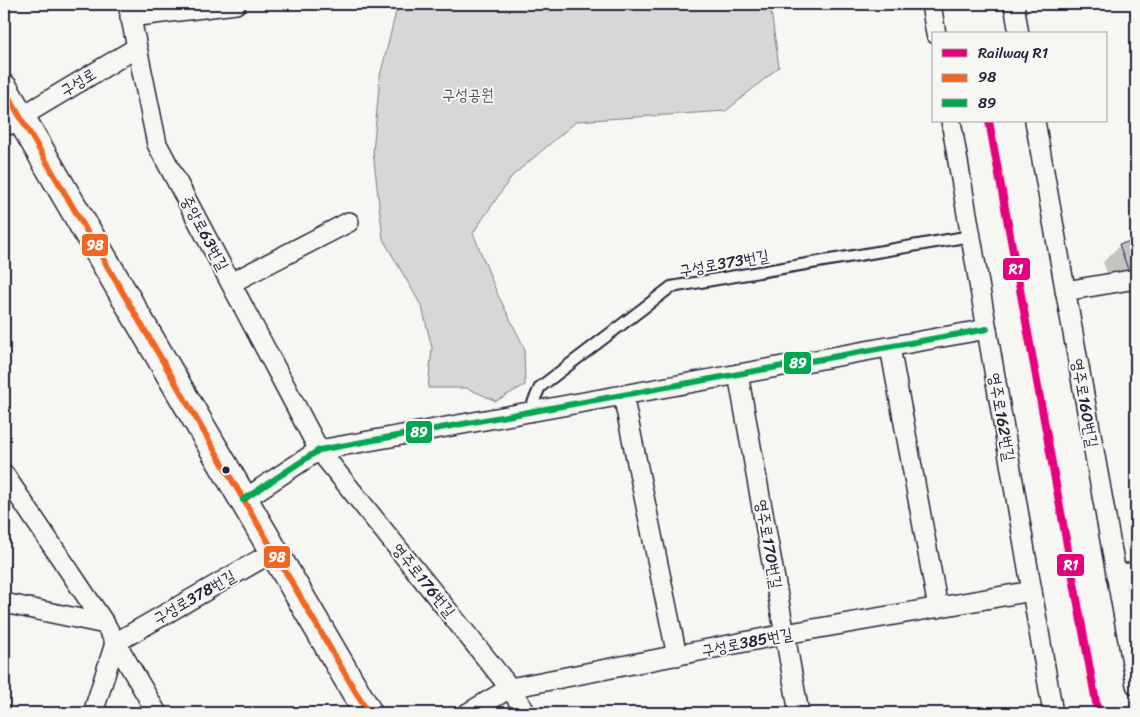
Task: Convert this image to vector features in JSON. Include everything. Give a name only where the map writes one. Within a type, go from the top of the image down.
[{"type":"street","points":[[129,11],[236,4]]},
{"type":"street","points":[[931,4],[936,32]]},
{"type":"street","points":[[1014,4],[1019,32]]},
{"type":"street","name":"중앙로63번길","points":[[129,11],[157,144],[319,450]]},
{"type":"street","name":"구성로","points":[[12,122],[136,48]]},
{"type":"street","points":[[4,89],[12,122],[243,500],[368,713]]},
{"type":"street","name":"영주로162번길","points":[[951,122],[1053,713]]},
{"type":"street","name":"영주로160번길","points":[[1035,122],[1136,685]]},
{"type":"street","points":[[231,283],[349,222]]},
{"type":"street","points":[[1065,291],[1136,279]]},
{"type":"street","points":[[243,500],[319,450],[987,330]]},
{"type":"street","points":[[890,347],[938,608]]},
{"type":"street","name":"영주로170번길","points":[[738,374],[799,713]]},
{"type":"street","points":[[623,395],[677,656]]},
{"type":"street","name":"영주로176번길","points":[[319,450],[510,688],[526,713]]},
{"type":"street","points":[[4,474],[105,624],[157,713]]},
{"type":"street","name":"구성로378번길","points":[[115,642],[273,552]]},
{"type":"street","points":[[1116,575],[1136,572]]},
{"type":"street","name":"구성로385번길","points":[[468,713],[510,688],[785,634],[1032,591]]},
{"type":"street","points":[[4,603],[105,624]]},
{"type":"street","points":[[93,713],[115,642]]},
{"type":"lane","name":"구성로373번길","points":[[529,412],[540,387],[671,287],[971,236]]},
{"type":"green space","name":"구성공원","points":[[398,4],[770,4],[779,67],[726,111],[577,121],[512,176],[473,233],[497,293],[524,347],[525,385],[496,401],[467,388],[428,388],[432,348],[422,307],[383,239],[373,152],[380,76]]},
{"type":"building","points":[[1136,241],[1136,271],[1129,272],[1119,244]]},
{"type":"rail line","name":"R1","points":[[989,122],[1098,713]]},
{"type":"transit line","name":"98","points":[[4,89],[368,713]]},
{"type":"transit line","name":"89","points":[[243,500],[319,450],[987,329]]}]
